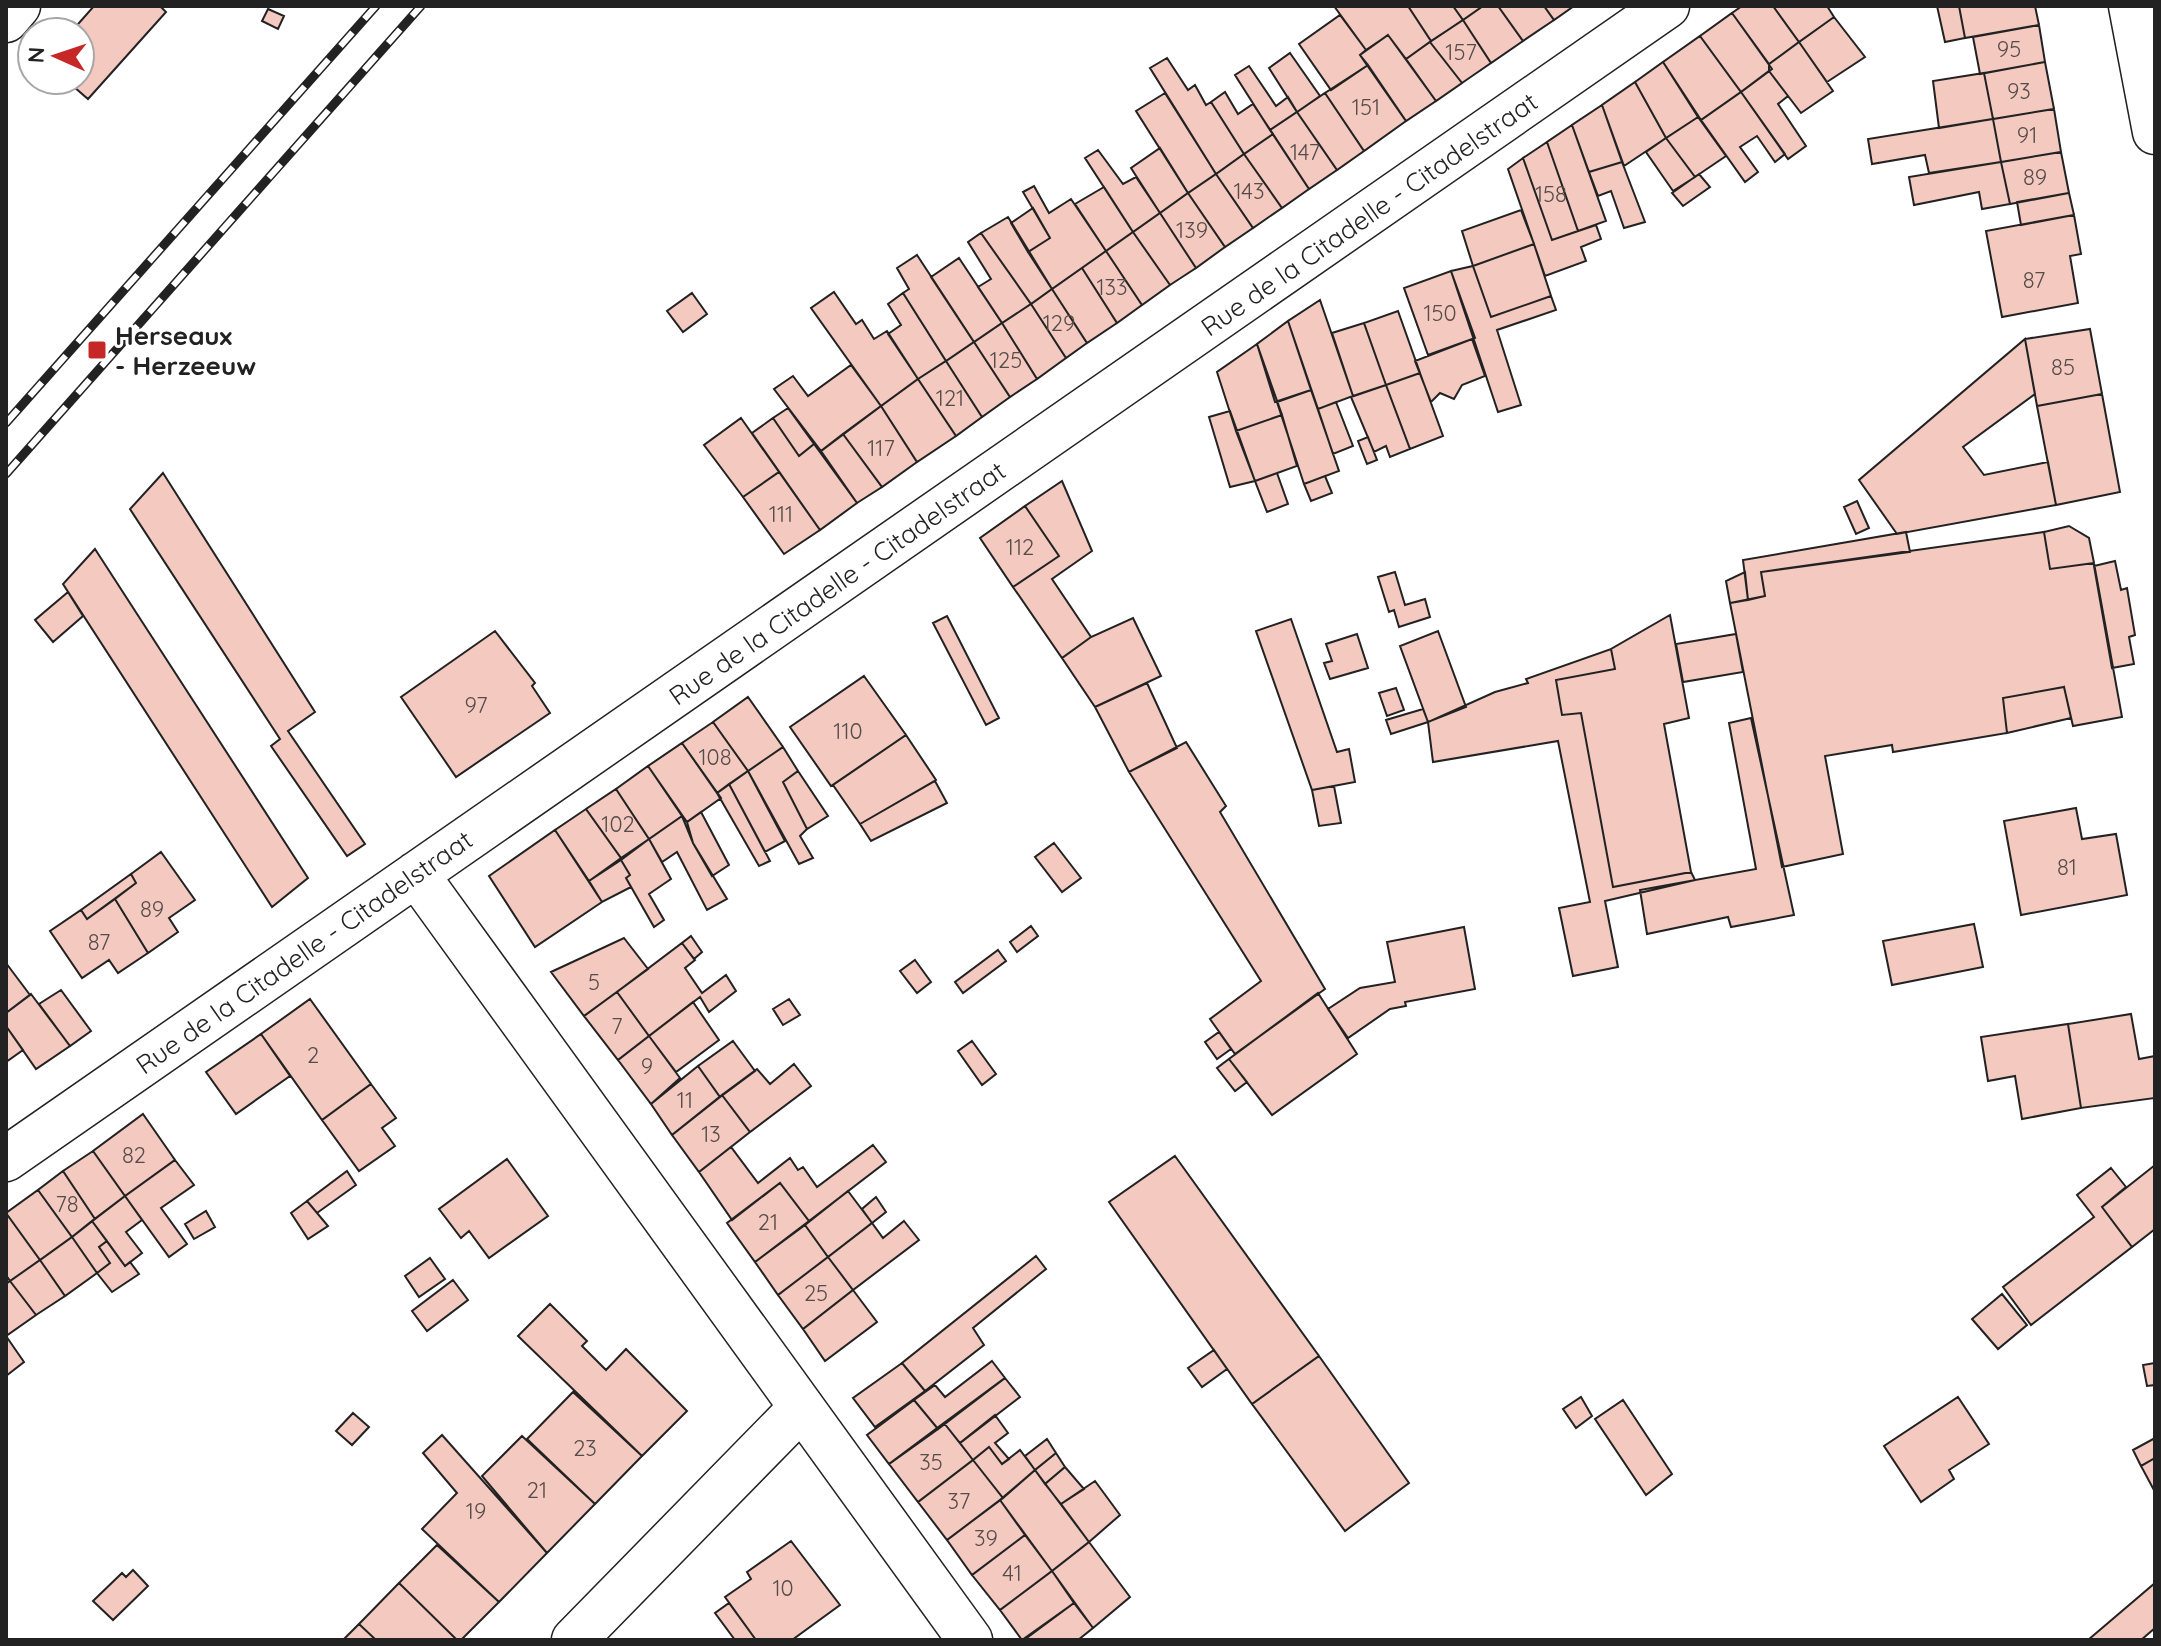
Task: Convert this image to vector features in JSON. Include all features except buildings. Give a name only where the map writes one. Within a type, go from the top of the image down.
[{"type":"street","points":[[6,20],[18,6]]},
{"type":"street","name":"Rue de la Citadelle - Citadelstraat","points":[[6,1159],[1667,6]]},
{"type":"street","points":[[2131,6],[2155,132]]},
{"type":"street","points":[[416,874],[970,1640]]},
{"type":"street","points":[[574,1640],[800,1409]]},
{"type":"railway","points":[[6,423],[376,6]]},
{"type":"railway","points":[[6,474],[421,6]]},
{"type":"place","name":"Herseaux - Herzeeuw","points":[[97,350]]}]
